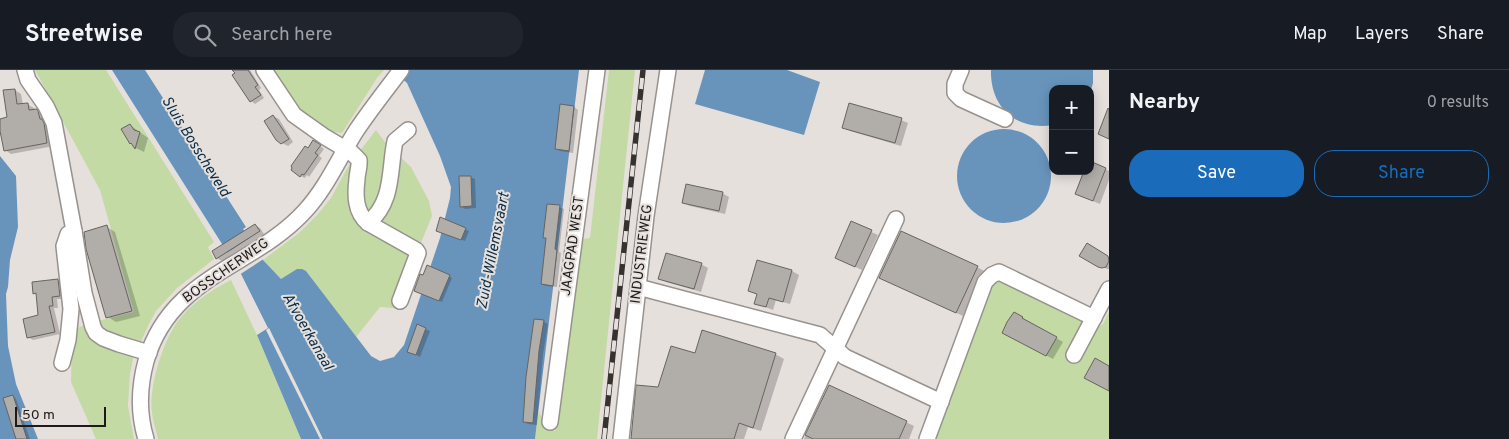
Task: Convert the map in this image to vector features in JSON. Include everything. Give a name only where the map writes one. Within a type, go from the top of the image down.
[{"type":"street","points":[[25,70],[28,80],[46,106],[54,124],[84,293],[93,327],[96,333],[103,338],[149,352]]},
{"type":"street","points":[[264,70],[294,115],[352,153],[359,160],[356,204],[358,211],[368,223],[416,250],[418,253],[400,302]]},
{"type":"street","name":"BOSSCHERWEG","points":[[146,439],[141,416],[140,394],[144,367],[149,352],[166,320],[177,305],[191,292],[262,246],[289,226],[310,206],[327,183],[356,131],[401,70]]},
{"type":"street","name":"JAAGPAD WEST","points":[[550,422],[596,70]]},
{"type":"street","name":"INDUSTRIEWEG","points":[[621,439],[638,287],[668,70]]},
{"type":"street","points":[[961,70],[955,84],[955,93],[961,99],[1005,119]]},
{"type":"street","points":[[368,223],[377,214],[387,196],[394,141],[408,130]]},
{"type":"street","points":[[793,439],[896,219]]},
{"type":"street","points":[[62,363],[68,340],[71,309],[64,246],[68,234],[74,231]]},
{"type":"street","points":[[927,439],[985,282],[992,275],[999,272],[1094,318]]},
{"type":"street","points":[[638,287],[820,335],[845,357],[940,402]]},
{"type":"street","points":[[1074,355],[1109,289]]},
{"type":"green space","points":[[35,70],[106,70],[214,242],[208,247],[214,259],[177,288],[156,311],[133,359],[128,406],[134,439],[96,439],[71,382],[72,331],[86,324],[134,312],[100,190]]},
{"type":"green space","points":[[271,70],[384,70],[342,133],[326,131],[319,127],[295,105]]},
{"type":"green space","points":[[609,70],[635,70],[597,439],[535,439],[539,411],[546,429],[555,431],[577,240],[590,238]]},
{"type":"green space","points":[[376,130],[387,145],[411,167],[429,201],[432,216],[394,308],[380,307],[356,337],[306,271],[288,275],[281,279],[263,260],[299,233],[318,214],[331,198],[349,165]]},
{"type":"green space","points":[[231,280],[257,335],[301,439],[158,439],[152,413],[152,390],[159,362],[169,336],[182,316],[198,300]]},
{"type":"green space","points":[[998,282],[1006,282],[1096,328],[1103,324],[1109,312],[1109,439],[934,439],[992,285]]},
{"type":"water","points":[[112,70],[145,70],[246,227],[243,229],[263,260],[281,279],[297,269],[306,271],[371,356],[380,361],[394,357],[404,345],[440,238],[451,187],[440,156],[407,83],[392,70],[579,70],[535,439],[301,439],[257,335],[268,328],[241,274]]},
{"type":"water","points":[[705,70],[787,70],[820,82],[804,135],[695,104]]},
{"type":"water","points":[[991,70],[1093,70],[1092,85],[1049,85],[1049,125],[1028,124],[1008,114],[995,95]]},
{"type":"water","points":[[1004,129],[1022,133],[1037,143],[1047,158],[1049,175],[1051,175],[1047,194],[1037,209],[1022,219],[1004,223],[986,219],[971,209],[961,194],[957,176],[961,158],[971,143],[986,133]]},
{"type":"water","points":[[0,156],[16,176],[18,227],[10,260],[6,294],[8,346],[16,384],[38,439],[0,439]]},
{"type":"pier","points":[[251,237],[265,258],[239,275],[225,254]]},
{"type":"pier","points":[[269,328],[323,439],[320,439],[266,330]]},
{"type":"building","points":[[232,70],[248,70],[258,85],[255,87],[261,95],[250,102],[232,75],[235,73]]},
{"type":"building","points":[[15,89],[17,104],[28,103],[29,110],[37,109],[40,119],[44,123],[47,143],[4,151],[0,131],[0,119],[7,117],[3,90]]},
{"type":"building","points":[[849,103],[902,118],[895,143],[842,128]]},
{"type":"building","points":[[560,104],[574,106],[569,151],[555,149]]},
{"type":"building","points":[[1109,109],[1109,139],[1098,134]]},
{"type":"building","points":[[273,115],[289,139],[281,144],[276,140],[264,121]]},
{"type":"building","points":[[130,124],[134,130],[140,132],[135,149],[121,129]]},
{"type":"building","points":[[313,140],[321,145],[315,153],[318,155],[304,175],[302,174],[300,177],[291,170],[291,166],[305,146],[308,148]]},
{"type":"building","points":[[1094,163],[1106,168],[1093,201],[1075,194],[1082,175],[1094,175]]},
{"type":"building","points":[[459,176],[471,176],[472,206],[460,207]]},
{"type":"building","points":[[686,184],[723,192],[719,211],[682,203]]},
{"type":"building","points":[[547,204],[560,205],[553,286],[541,284],[546,238],[543,238]]},
{"type":"building","points":[[440,217],[466,228],[461,240],[436,231]]},
{"type":"building","points":[[851,221],[872,230],[855,267],[835,258]]},
{"type":"building","points":[[255,224],[260,231],[216,259],[212,251]]},
{"type":"building","points":[[107,225],[132,311],[106,318],[86,249],[84,232]]},
{"type":"building","points":[[901,231],[978,266],[956,313],[879,278]]},
{"type":"building","points":[[1087,243],[1108,256],[1109,261],[1106,267],[1098,267],[1079,256]]},
{"type":"building","points":[[666,253],[702,263],[694,289],[658,279]]},
{"type":"building","points":[[757,260],[792,270],[783,302],[769,298],[766,307],[754,304],[757,294],[748,291]]},
{"type":"building","points":[[427,265],[450,275],[439,301],[414,291],[420,274],[423,275]]},
{"type":"building","points":[[58,279],[60,296],[52,297],[53,306],[49,306],[55,332],[27,338],[23,319],[38,315],[36,293],[33,294],[32,282]]},
{"type":"building","points":[[1014,312],[1057,337],[1046,356],[1002,333]]},
{"type":"building","points":[[534,319],[544,320],[539,351],[533,423],[523,422],[526,377]]},
{"type":"building","points":[[417,324],[426,328],[416,355],[407,352]]},
{"type":"building","points":[[702,330],[776,353],[753,428],[739,423],[734,439],[631,439],[636,385],[658,387],[671,346],[695,353]]},
{"type":"building","points":[[1095,358],[1109,366],[1109,391],[1084,378]]},
{"type":"building","points":[[829,385],[907,421],[899,439],[813,439],[805,435]]},
{"type":"building","points":[[13,395],[27,439],[16,439],[3,398]]},
{"type":"railway","points":[[604,439],[643,70]]},
{"type":"water label","name":"Sluis Bosscheveld","points":[[195,147]]},
{"type":"water label","name":"Zuid-Willemsvaart","points":[[494,251]]},
{"type":"water label","name":"Afvoerkanaal","points":[[307,332]]}]
